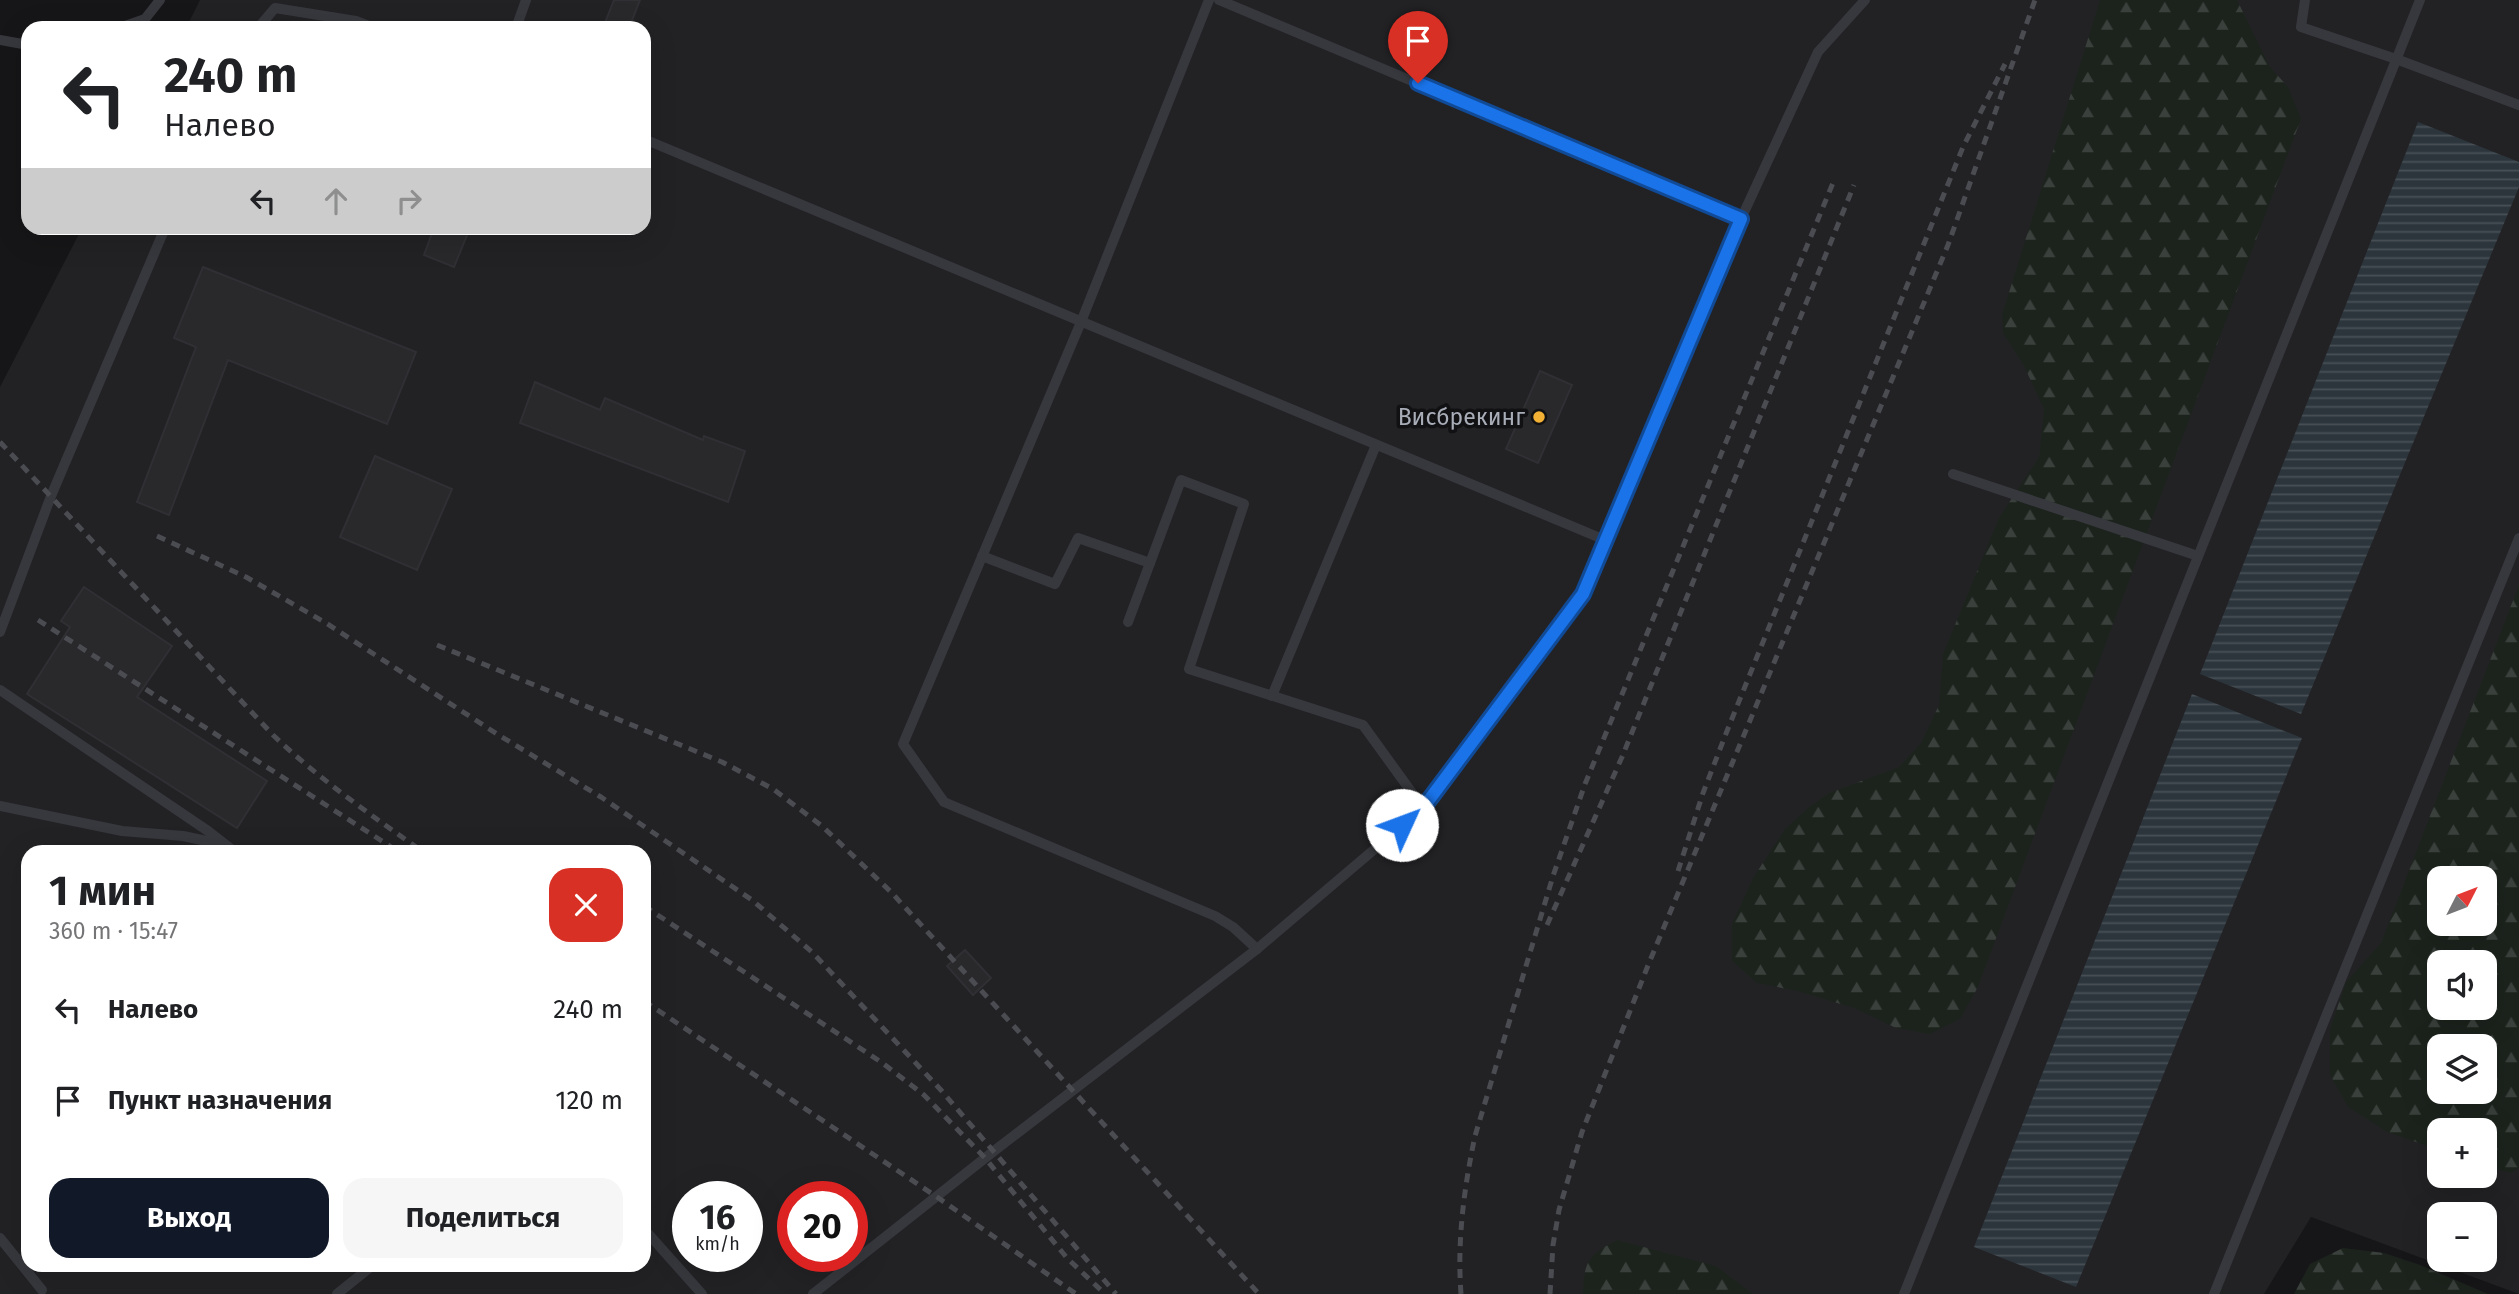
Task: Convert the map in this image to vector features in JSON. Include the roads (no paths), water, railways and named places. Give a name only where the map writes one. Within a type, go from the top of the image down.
[{"type":"lane","points":[[139,21],[145,19],[160,0]]},
{"type":"lane","points":[[518,21],[526,0]]},
{"type":"lane","points":[[1209,0],[1081,322],[903,744],[944,802],[1215,916],[1234,927],[1257,949]]},
{"type":"lane","points":[[1219,0],[1741,219]]},
{"type":"lane","points":[[813,1294],[1257,949],[1423,808],[1583,594],[1741,219],[1818,52],[1866,0]]},
{"type":"lane","points":[[2305,0],[2301,27],[2519,105]]},
{"type":"lane","points":[[1904,1294],[2420,0]]},
{"type":"lane","points":[[264,21],[275,8],[356,21]]},
{"type":"lane","points":[[0,40],[21,44]]},
{"type":"lane","points":[[651,142],[1605,540]]},
{"type":"lane","points":[[0,632],[51,496],[162,235]]},
{"type":"lane","points":[[1272,696],[1376,445]]},
{"type":"lane","points":[[1953,474],[2198,555]]},
{"type":"lane","points":[[1128,622],[1181,480],[1244,504],[1189,669],[1363,725],[1423,808]]},
{"type":"lane","points":[[982,556],[1055,584],[1078,538],[1150,563]]},
{"type":"lane","points":[[2214,1294],[2519,538]]},
{"type":"lane","points":[[0,690],[225,845]]},
{"type":"lane","points":[[0,806],[122,831],[183,836],[214,845]]},
{"type":"lane","points":[[651,1237],[702,1294]]},
{"type":"lane","points":[[0,1238],[21,1264]]},
{"type":"lane","points":[[27,1272],[42,1290]]},
{"type":"lane","points":[[337,1294],[364,1272]]},
{"type":"railway","points":[[1550,1294],[1553,1245],[1559,1210],[1582,1132],[1649,963],[1948,245],[2035,0]]},
{"type":"railway","points":[[1678,871],[1703,793],[1727,731],[1963,147],[2005,64]]},
{"type":"railway","points":[[1461,1294],[1462,1214],[1475,1136],[1553,876],[1585,784],[1835,178]]},
{"type":"railway","points":[[1547,925],[1622,757],[1854,185]]},
{"type":"railway","points":[[0,442],[273,735],[327,782],[413,845]]},
{"type":"railway","points":[[157,536],[246,577],[326,623],[497,734],[601,797],[752,900],[812,952],[940,1089],[1116,1294]]},
{"type":"railway","points":[[38,620],[388,845]]},
{"type":"railway","points":[[437,645],[722,762],[773,789],[822,826],[891,892],[1259,1294]]},
{"type":"railway","points":[[651,911],[881,1062],[924,1095],[985,1158],[1067,1258],[1105,1294]]},
{"type":"railway","points":[[651,1006],[937,1197],[1076,1294]]},
{"type":"place","name":"Висбрекинг","points":[[1539,417]]}]
